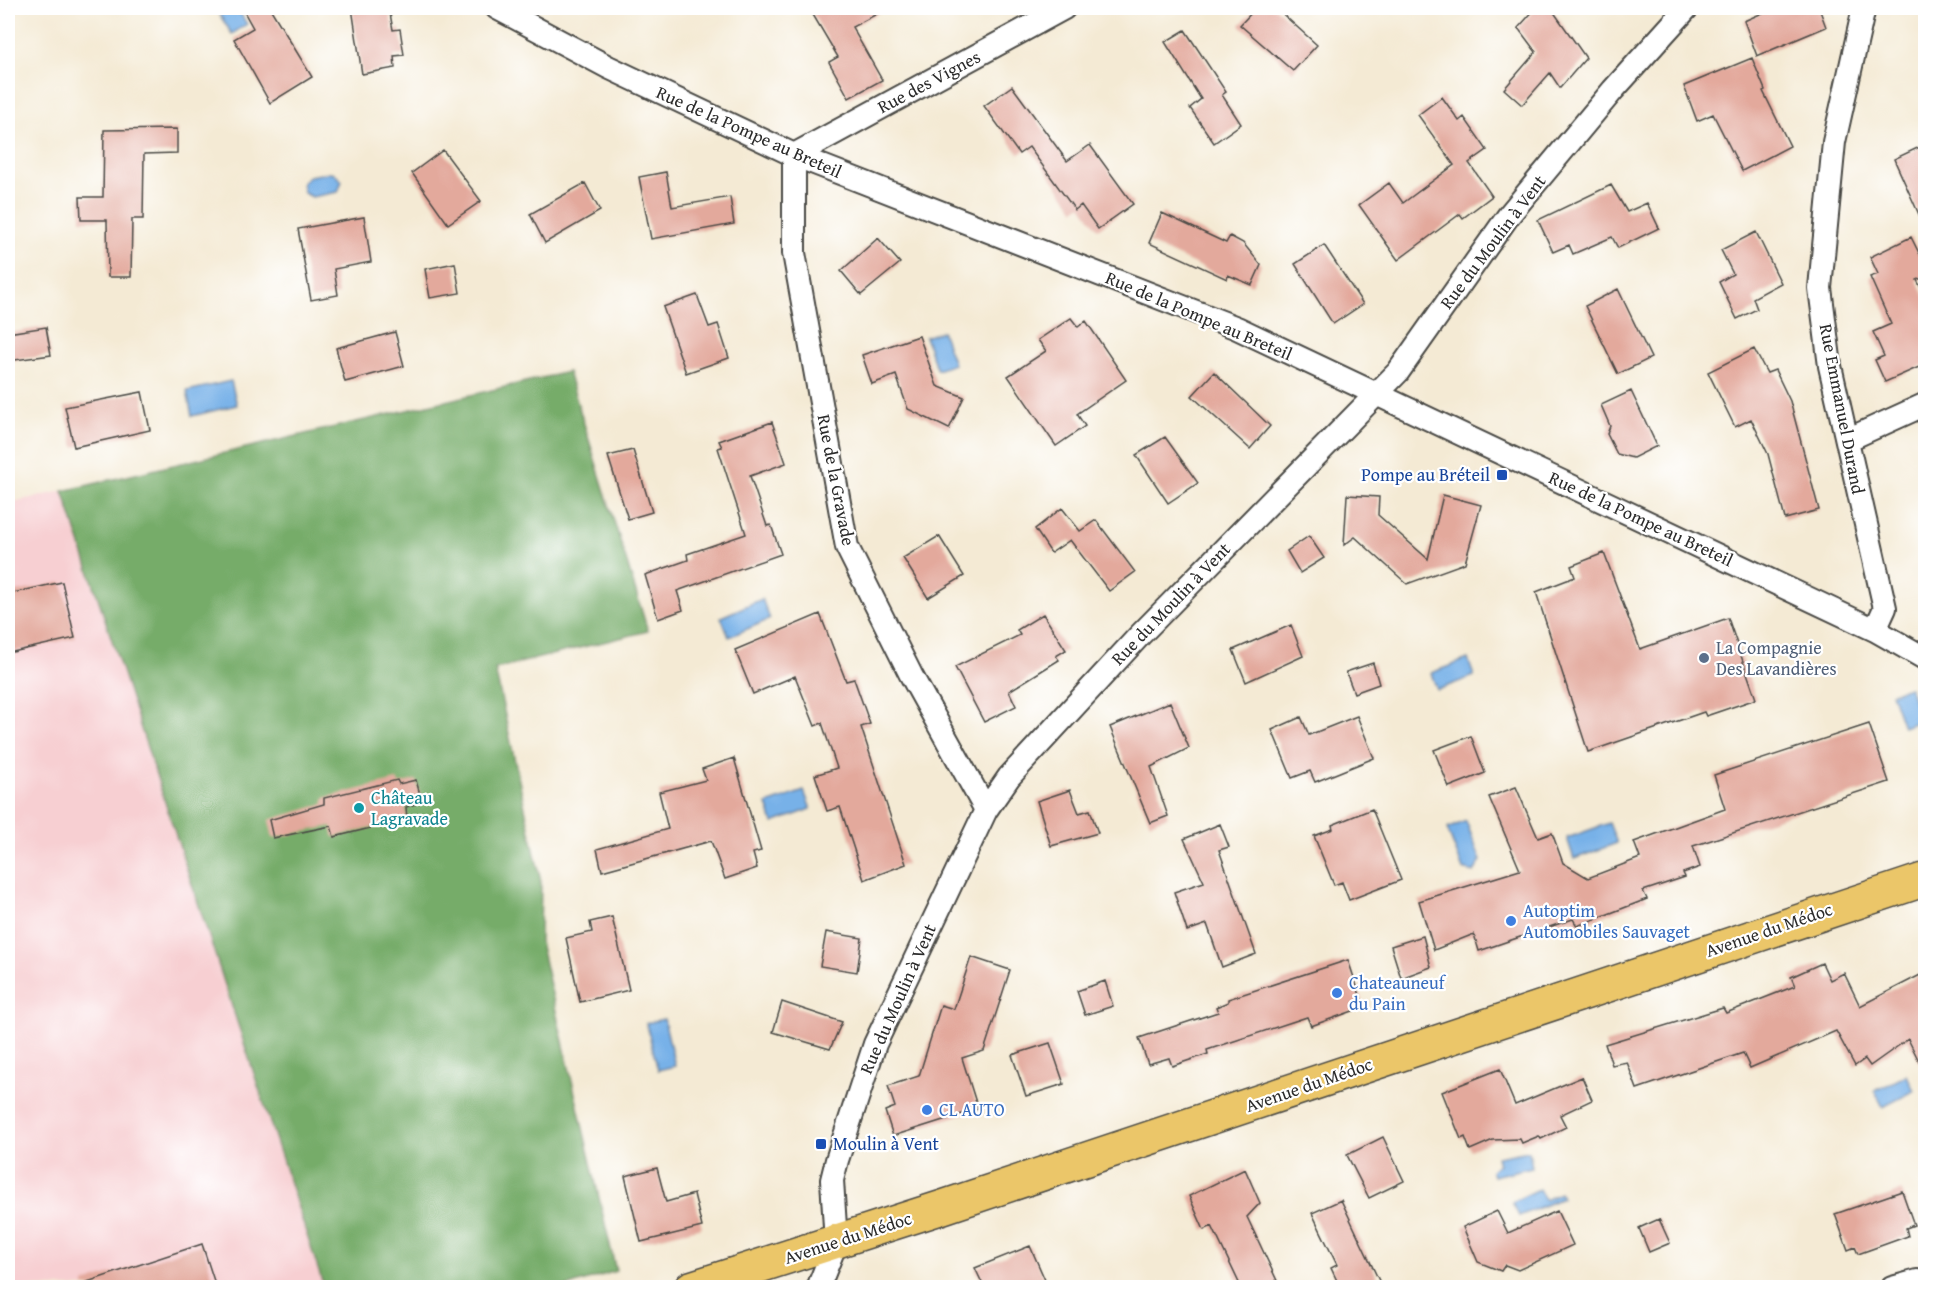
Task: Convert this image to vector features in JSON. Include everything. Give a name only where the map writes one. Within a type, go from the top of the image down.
[{"type":"main road","name":"Avenue du Médoc","points":[[691,1287],[836,1242],[1926,879]]},
{"type":"street","name":"Rue de la Pompe au Breteil","points":[[497,8],[608,67],[794,155],[1237,328],[1875,630],[1926,659]]},
{"type":"street","name":"Rue des Vignes","points":[[794,155],[1064,8]]},
{"type":"street","name":"Rue du Moulin à Vent","points":[[818,1287],[836,1242],[832,1180],[863,1077],[895,1002],[986,810],[1009,777],[1140,635],[1398,372],[1509,215],[1613,90],[1687,8]]},
{"type":"street","name":"Rue Emmanuel Durand","points":[[1864,8],[1834,142],[1820,288],[1830,366],[1885,608],[1875,630]]},
{"type":"street","name":"Rue de la Gravade","points":[[794,155],[794,252],[848,548],[911,675],[986,810]]},
{"type":"street","points":[[1847,440],[1926,404]]},
{"type":"street","points":[[1892,1287],[1917,1281],[1926,1283]]},
{"type":"shaded area","points":[[63,491],[324,1287],[8,1287],[8,503]]},
{"type":"green space","points":[[568,372],[648,631],[495,669],[541,882],[540,942],[616,1271],[566,1287],[324,1287],[63,491]]},
{"type":"water","points":[[215,8],[237,8],[247,24],[232,34]]},
{"type":"water","points":[[333,172],[342,181],[338,192],[312,197],[304,193],[302,183],[309,176]]},
{"type":"water","points":[[942,331],[954,364],[937,370],[925,337]]},
{"type":"water","points":[[231,381],[237,405],[192,416],[187,391]]},
{"type":"water","points":[[762,599],[770,619],[729,637],[721,617]]},
{"type":"water","points":[[1468,659],[1474,676],[1437,690],[1431,673]]},
{"type":"water","points":[[1909,687],[1921,720],[1903,727],[1891,693]]},
{"type":"water","points":[[804,791],[811,809],[773,823],[767,804]]},
{"type":"water","points":[[1466,821],[1481,861],[1474,872],[1463,869],[1447,829]]},
{"type":"water","points":[[1609,823],[1617,843],[1574,859],[1567,838]]},
{"type":"water","points":[[664,1019],[675,1066],[658,1070],[646,1023]]},
{"type":"water","points":[[1907,1075],[1914,1091],[1883,1107],[1875,1091]]},
{"type":"water","points":[[1529,1151],[1532,1167],[1493,1176],[1491,1170],[1499,1165],[1497,1157]]},
{"type":"water","points":[[1539,1189],[1545,1200],[1560,1193],[1562,1198],[1519,1216],[1512,1202]]},
{"type":"building","points":[[242,8],[270,8],[312,77],[270,103],[234,39],[253,28]]},
{"type":"building","points":[[352,8],[389,8],[393,30],[400,29],[404,55],[394,56],[395,68],[362,74]]},
{"type":"building","points":[[809,8],[888,8],[852,27],[882,80],[849,98],[829,62],[838,57]]},
{"type":"building","points":[[1256,8],[1276,8],[1317,45],[1293,71],[1240,25]]},
{"type":"building","points":[[1536,8],[1551,8],[1586,58],[1560,88],[1550,73],[1522,105],[1504,89],[1536,52],[1518,28]]},
{"type":"building","points":[[1774,8],[1819,8],[1826,27],[1757,56],[1744,21]]},
{"type":"building","points":[[1185,30],[1226,92],[1222,95],[1241,124],[1214,143],[1190,108],[1201,99],[1165,42]]},
{"type":"building","points":[[1752,58],[1765,90],[1763,91],[1790,146],[1742,171],[1713,114],[1697,121],[1684,86]]},
{"type":"building","points":[[1012,86],[1067,161],[1090,145],[1133,204],[1098,229],[1081,205],[1075,210],[1029,147],[1019,154],[984,106]]},
{"type":"building","points":[[1442,97],[1459,121],[1464,117],[1487,150],[1469,163],[1492,196],[1463,218],[1460,214],[1398,260],[1359,205],[1389,183],[1403,203],[1454,165],[1418,115]]},
{"type":"building","points":[[177,129],[177,153],[144,154],[143,219],[132,219],[131,277],[108,277],[107,220],[81,220],[80,197],[103,197],[104,130]]},
{"type":"building","points":[[1926,144],[1926,230],[1894,159]]},
{"type":"building","points":[[443,150],[481,201],[448,224],[412,173]]},
{"type":"building","points":[[666,172],[672,207],[730,197],[734,224],[651,239],[639,177]]},
{"type":"building","points":[[585,183],[600,211],[545,243],[530,214]]},
{"type":"building","points":[[1611,185],[1627,212],[1647,203],[1659,228],[1618,248],[1612,237],[1573,254],[1569,245],[1553,252],[1538,220]]},
{"type":"building","points":[[1162,213],[1226,243],[1230,236],[1243,243],[1261,265],[1252,285],[1228,275],[1227,279],[1149,243]]},
{"type":"building","points":[[364,217],[371,262],[334,269],[338,295],[311,300],[298,229]]},
{"type":"building","points":[[1756,232],[1781,283],[1753,298],[1757,309],[1737,319],[1719,282],[1733,274],[1721,250]]},
{"type":"building","points":[[1911,237],[1926,267],[1926,276],[1917,280],[1926,298],[1926,364],[1885,382],[1875,360],[1884,356],[1873,332],[1891,324],[1870,277],[1878,274],[1870,257]]},
{"type":"building","points":[[878,238],[900,263],[861,295],[841,271]]},
{"type":"building","points":[[1324,245],[1363,304],[1333,324],[1295,264]]},
{"type":"building","points":[[455,263],[460,293],[430,298],[425,269]]},
{"type":"building","points":[[1618,289],[1651,358],[1618,374],[1585,306]]},
{"type":"building","points":[[697,295],[709,327],[718,324],[729,358],[686,373],[663,307]]},
{"type":"building","points":[[1071,318],[1078,327],[1086,321],[1126,380],[1077,414],[1085,426],[1056,446],[1008,376],[1046,351],[1038,340]]},
{"type":"building","points":[[46,327],[51,355],[8,361],[8,333]]},
{"type":"building","points":[[395,332],[404,366],[345,382],[336,348]]},
{"type":"building","points":[[919,336],[937,386],[964,397],[949,429],[908,409],[896,375],[872,384],[862,355]]},
{"type":"building","points":[[1754,349],[1767,373],[1775,370],[1790,401],[1819,510],[1785,519],[1768,454],[1751,419],[1735,427],[1708,372]]},
{"type":"building","points":[[1214,372],[1270,426],[1250,449],[1192,396]]},
{"type":"building","points":[[1631,391],[1657,446],[1633,458],[1617,454],[1607,434],[1610,426],[1601,405]]},
{"type":"building","points":[[142,392],[150,430],[74,447],[65,407]]},
{"type":"building","points":[[772,422],[786,463],[750,476],[767,526],[771,525],[781,554],[677,591],[683,610],[658,619],[645,575],[688,560],[687,554],[746,534],[718,448],[722,447],[719,441]]},
{"type":"building","points":[[1165,437],[1198,483],[1168,503],[1136,455]]},
{"type":"building","points":[[633,450],[652,512],[628,519],[608,456]]},
{"type":"building","points":[[1347,495],[1379,497],[1378,515],[1428,559],[1443,495],[1481,505],[1465,563],[1407,584],[1355,537],[1344,545]]},
{"type":"building","points":[[1062,508],[1080,531],[1096,520],[1135,572],[1109,591],[1070,540],[1051,553],[1035,529]]},
{"type":"building","points":[[939,536],[964,576],[928,598],[903,558]]},
{"type":"building","points":[[1309,536],[1324,558],[1300,573],[1287,551]]},
{"type":"building","points":[[1604,553],[1640,649],[1728,618],[1756,699],[1706,716],[1704,712],[1588,752],[1536,592],[1575,577],[1571,566]]},
{"type":"building","points":[[62,582],[75,638],[8,653],[8,594]]},
{"type":"building","points":[[820,614],[846,681],[854,679],[870,724],[861,727],[906,864],[864,880],[840,807],[827,811],[815,775],[837,768],[822,723],[815,726],[795,676],[753,694],[735,650]]},
{"type":"building","points":[[1043,614],[1066,650],[1056,656],[1059,660],[1009,691],[1016,706],[984,722],[955,667],[1020,635],[1017,630]]},
{"type":"building","points":[[1291,625],[1303,656],[1246,682],[1233,650]]},
{"type":"building","points":[[1373,663],[1379,684],[1354,693],[1346,672]]},
{"type":"building","points":[[1170,702],[1189,748],[1151,767],[1168,816],[1150,823],[1110,727]]},
{"type":"building","points":[[1357,716],[1374,758],[1315,782],[1310,771],[1292,778],[1272,730],[1301,717],[1309,735]]},
{"type":"building","points":[[1869,724],[1889,782],[1693,846],[1700,867],[1683,873],[1685,877],[1643,891],[1647,899],[1577,926],[1573,919],[1479,951],[1474,934],[1434,950],[1419,901],[1520,870],[1489,797],[1516,787],[1538,838],[1552,833],[1563,863],[1588,878],[1640,858],[1634,842],[1725,809],[1714,775]]},
{"type":"building","points":[[1471,736],[1485,773],[1449,787],[1434,750]]},
{"type":"building","points":[[734,758],[761,851],[753,853],[757,868],[725,879],[711,841],[602,871],[597,849],[668,829],[659,792],[706,780],[702,769]]},
{"type":"building","name":"Château Lagravade","points":[[397,780],[399,784],[416,780],[422,802],[406,807],[407,819],[334,837],[331,826],[273,838],[269,820],[324,804],[324,798]]},
{"type":"building","points":[[1070,790],[1079,813],[1090,810],[1098,833],[1051,846],[1037,801]]},
{"type":"building","points":[[1372,809],[1401,880],[1349,900],[1342,882],[1334,885],[1314,836],[1333,829],[1332,825]]},
{"type":"building","points":[[1220,824],[1229,847],[1219,850],[1256,954],[1222,967],[1207,924],[1187,931],[1174,892],[1204,882],[1184,839]]},
{"type":"building","points":[[612,917],[629,990],[580,1002],[566,938],[592,932],[590,922]]},
{"type":"building","points":[[826,932],[862,938],[857,972],[820,966]]},
{"type":"building","points":[[1423,936],[1431,967],[1401,978],[1391,946]]},
{"type":"building","points":[[971,957],[1010,970],[984,1051],[962,1058],[978,1109],[893,1136],[885,1111],[895,1107],[888,1086],[919,1076],[941,1005],[954,1009]]},
{"type":"building","points":[[1348,960],[1364,1007],[1311,1026],[1307,1017],[1207,1050],[1208,1054],[1172,1066],[1169,1058],[1148,1064],[1139,1038],[1218,1012],[1216,1007],[1228,1002],[1228,999]]},
{"type":"building","points":[[1822,963],[1830,980],[1844,973],[1860,1006],[1926,972],[1926,1075],[1908,1039],[1870,1066],[1865,1059],[1855,1066],[1836,1031],[1750,1068],[1743,1053],[1637,1089],[1627,1062],[1612,1065],[1605,1044],[1723,1008],[1726,1013],[1795,986],[1791,977]]},
{"type":"building","points":[[1105,981],[1113,1006],[1085,1015],[1077,991]]},
{"type":"building","points":[[782,1002],[842,1022],[830,1049],[773,1032]]},
{"type":"building","points":[[1050,1043],[1064,1084],[1026,1096],[1012,1055]]},
{"type":"building","points":[[1500,1069],[1515,1105],[1582,1077],[1592,1100],[1560,1115],[1566,1127],[1541,1139],[1539,1136],[1522,1143],[1520,1139],[1493,1140],[1470,1150],[1465,1137],[1461,1139],[1442,1092]]},
{"type":"building","points":[[1383,1137],[1404,1181],[1369,1198],[1347,1155]]},
{"type":"building","points":[[657,1168],[666,1202],[694,1194],[702,1227],[641,1242],[625,1176]]},
{"type":"building","points":[[1245,1169],[1260,1203],[1247,1217],[1280,1287],[1241,1287],[1212,1226],[1204,1230],[1189,1196]]},
{"type":"building","points":[[1902,1191],[1914,1225],[1906,1228],[1908,1236],[1858,1254],[1855,1247],[1848,1250],[1835,1214]]},
{"type":"building","points":[[1341,1200],[1382,1287],[1340,1287],[1331,1268],[1337,1265],[1312,1213]]},
{"type":"building","points":[[1497,1211],[1508,1233],[1557,1211],[1573,1245],[1518,1270],[1505,1265],[1501,1271],[1478,1262],[1463,1227]]},
{"type":"building","points":[[1659,1219],[1670,1243],[1649,1252],[1639,1228]]},
{"type":"building","points":[[202,1244],[216,1287],[84,1287],[84,1283]]},
{"type":"building","points":[[1030,1246],[1045,1280],[1026,1287],[984,1287],[975,1268]]},
{"type":"place","name":"Pompe au Bréteil","points":[[1502,475]]},
{"type":"place","name":"La Compagnie Des Lavandières","points":[[1704,658]]},
{"type":"place","name":"Château Lagravade","points":[[359,808]]},
{"type":"place","name":"Autoptim Automobiles Sauvaget","points":[[1511,921]]},
{"type":"place","name":"Chateauneuf du Pain","points":[[1337,993]]},
{"type":"place","name":"CL AUTO","points":[[927,1110]]},
{"type":"place","name":"Moulin à Vent","points":[[821,1144]]}]
